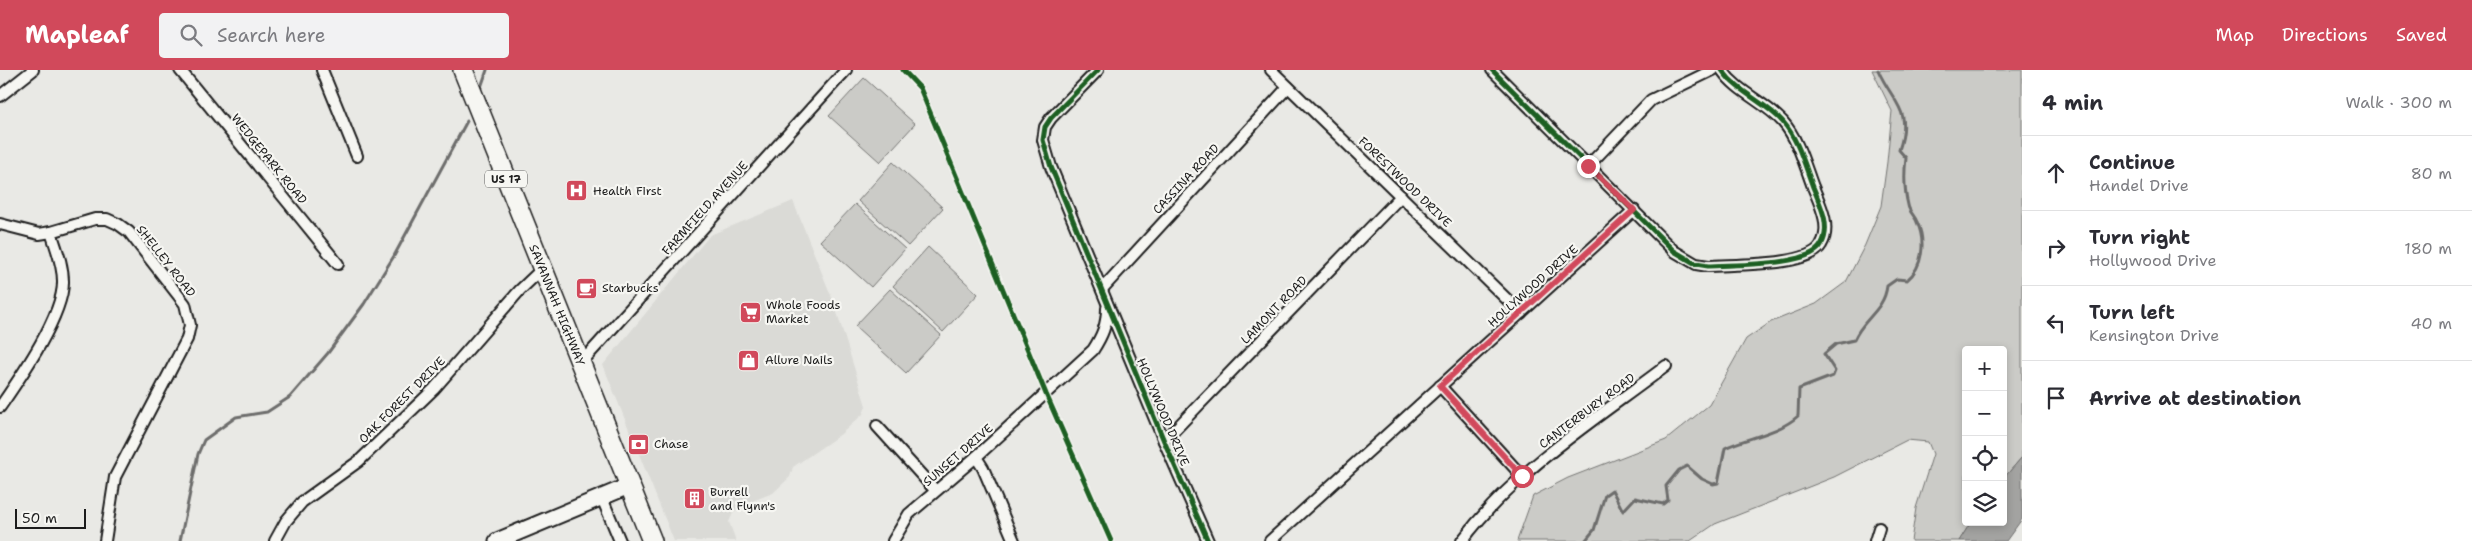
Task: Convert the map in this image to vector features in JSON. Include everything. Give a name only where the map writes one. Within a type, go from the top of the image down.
[{"type":"highway","name":"SAVANNAH HIGHWAY","points":[[463,70],[652,541]]},
{"type":"main road","points":[[497,541],[631,485]]},
{"type":"street","points":[[0,96],[33,70]]},
{"type":"street","name":"WEDGEPARK ROAD","points":[[180,70],[338,264]]},
{"type":"street","points":[[322,70],[357,156]]},
{"type":"street","name":"FARMFIELD AVENUE","points":[[581,363],[846,70]]},
{"type":"street","name":"HOLLYWOOD DRIVE","points":[[1098,70],[1051,118],[1045,127],[1044,140],[1052,167],[1107,304],[1208,541]]},
{"type":"street","name":"FORESTWOOD DRIVE","points":[[1271,70],[1521,313]]},
{"type":"street","points":[[1492,70],[1674,251],[1696,264],[1708,266],[1793,260],[1812,254],[1821,246],[1825,230],[1824,214],[1793,137],[1783,122],[1740,91],[1722,70]]},
{"type":"street","points":[[1588,166],[1651,100],[1713,70]]},
{"type":"street","name":"CASSINA ROAD","points":[[1102,289],[1288,87]]},
{"type":"street","name":"LAMONT ROAD","points":[[1164,441],[1401,196]]},
{"type":"street","name":"HOLLYWOOD DRIVE","points":[[1270,541],[1634,210]]},
{"type":"street","name":"SHELLEY ROAD","points":[[0,224],[39,234],[95,218],[107,219],[129,232],[185,304],[188,316],[187,339],[182,352],[115,477],[104,541]]},
{"type":"street","points":[[0,407],[38,346],[62,292],[62,269],[51,232]]},
{"type":"street","name":"OAK FOREST DRIVE","points":[[275,541],[286,521],[302,502],[359,461],[434,390],[520,290],[542,269]]},
{"type":"street","name":"SUNSET DRIVE","points":[[892,541],[909,514],[976,457],[1093,350],[1103,335],[1107,322],[1107,304]]},
{"type":"street","name":"CANTERBURY ROAD","points":[[1462,541],[1495,502],[1522,476],[1666,366]]},
{"type":"street","points":[[1440,386],[1522,476]]},
{"type":"street","points":[[876,426],[935,490]]},
{"type":"street","points":[[976,457],[983,468],[1014,541]]},
{"type":"street","points":[[602,498],[620,541]]},
{"type":"street","points":[[1875,541],[1879,528]]},
{"type":"shaded area","points":[[1872,70],[2022,70],[2022,457],[2007,474],[2007,346],[1962,346],[1962,526],[1968,526],[1959,541],[1911,541],[1916,508],[1933,454],[1928,442],[1907,440],[1834,477],[1715,524],[1690,541],[1517,541],[1533,496],[1568,478],[1666,440],[1709,405],[1746,339],[1771,322],[1816,304],[1846,282],[1865,245],[1881,206],[1892,111]]},
{"type":"shaded area","points":[[864,78],[915,124],[880,162],[829,116]]},
{"type":"shaded area","points":[[893,162],[943,208],[908,246],[858,201]]},
{"type":"shaded area","points":[[793,201],[834,303],[866,406],[863,414],[841,434],[793,467],[790,477],[773,493],[739,506],[729,522],[736,541],[674,541],[603,365],[710,235]]},
{"type":"shaded area","points":[[855,204],[905,249],[871,287],[820,241]]},
{"type":"shaded area","points":[[928,247],[978,294],[943,332],[893,286]]},
{"type":"shaded area","points":[[890,289],[941,335],[906,373],[855,326]]},
{"type":"shaded area","points":[[2022,457],[2022,519],[2006,541],[1959,541],[1968,526],[2007,526],[2007,474]]},
{"type":"waterway","points":[[479,93],[487,70]]},
{"type":"waterway","points":[[1585,541],[1594,530],[1605,495],[1612,490],[1623,511],[1635,498],[1663,504],[1668,500],[1666,486],[1679,470],[1687,466],[1702,479],[1713,484],[1718,483],[1725,448],[1772,431],[1798,416],[1799,389],[1833,376],[1835,371],[1824,354],[1836,344],[1854,340],[1858,332],[1882,302],[1887,286],[1897,279],[1907,280],[1917,268],[1922,245],[1920,229],[1909,207],[1906,193],[1906,158],[1899,150],[1904,125],[1899,107],[1878,70]]},
{"type":"waterway","points":[[180,541],[198,454],[204,440],[236,417],[267,412],[290,397],[328,353],[364,304],[394,256],[467,121]]},
{"type":"cycle path","points":[[903,70],[920,88],[1046,394],[1111,541]]},
{"type":"cycle path","points":[[1098,70],[1051,118],[1045,127],[1043,140],[1051,167],[1164,441],[1208,541]]},
{"type":"cycle path","points":[[1492,70],[1674,251],[1696,264],[1708,266],[1769,263],[1786,261],[1814,252],[1821,245],[1824,238],[1824,216],[1793,136],[1776,115],[1743,91],[1722,70]]},
{"type":"place","name":"Health First","points":[[577,191]]},
{"type":"place","name":"Starbucks","points":[[586,288]]},
{"type":"place","name":"Whole Foods Market","points":[[750,312]]},
{"type":"place","name":"Allure Nails","points":[[749,360]]},
{"type":"place","name":"Chase","points":[[638,444]]},
{"type":"place","name":"Burrell and Flynn's","points":[[694,499]]},
{"type":"route","points":[[1522,476],[1440,386],[1634,210],[1588,166]]}]
